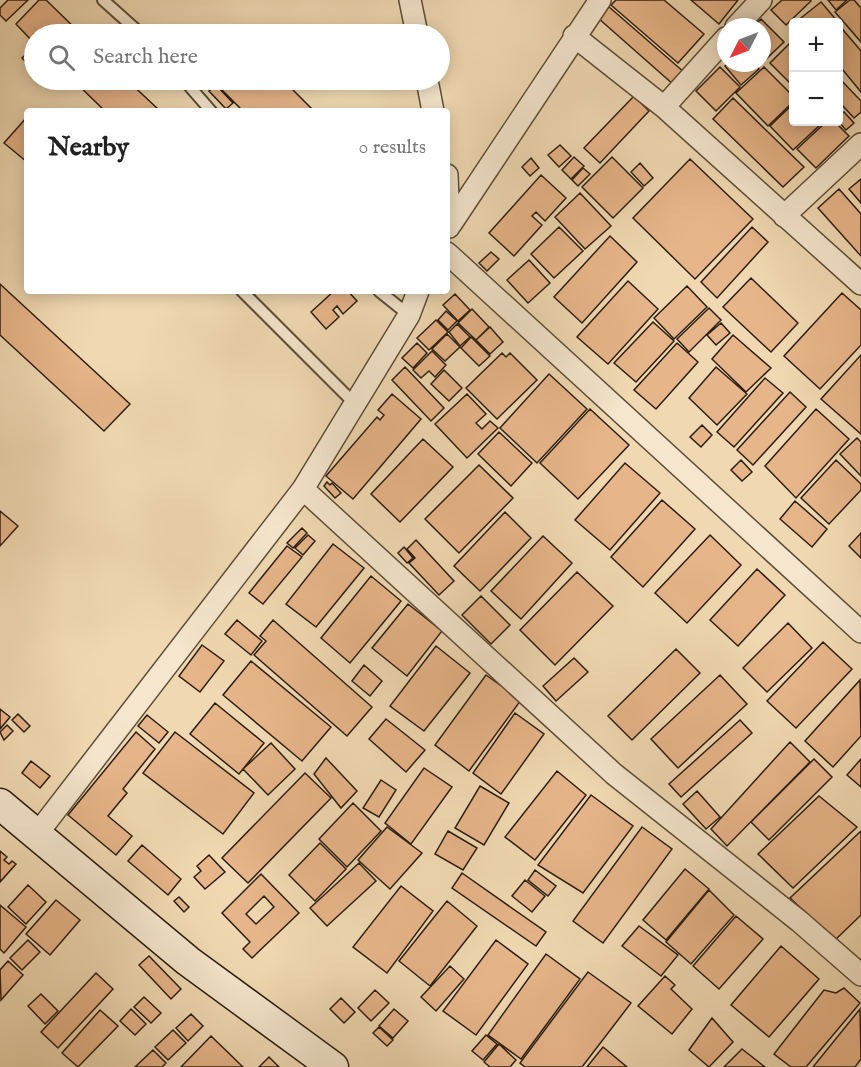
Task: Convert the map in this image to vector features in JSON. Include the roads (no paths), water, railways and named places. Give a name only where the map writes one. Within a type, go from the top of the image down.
[{"type":"main road","points":[[0,804],[188,961],[333,1067]]},
{"type":"street","points":[[410,0],[415,24]]},
{"type":"street","points":[[450,225],[600,0]]},
{"type":"street","points":[[744,18],[761,0]]},
{"type":"street","points":[[574,36],[664,107],[861,284]]},
{"type":"street","points":[[664,107],[717,48]]},
{"type":"street","points":[[429,90],[433,108]]},
{"type":"street","points":[[784,216],[861,144]]},
{"type":"street","points":[[450,256],[861,632]]},
{"type":"street","points":[[37,834],[303,489],[409,315],[417,294]]},
{"type":"street","points":[[303,489],[614,774],[799,921],[861,975]]},
{"type":"lane","points":[[103,0],[130,24]]},
{"type":"lane","points":[[193,90],[208,108]]},
{"type":"lane","points":[[245,294],[355,404]]},
{"type":"lane","points":[[383,294],[409,315]]}]
